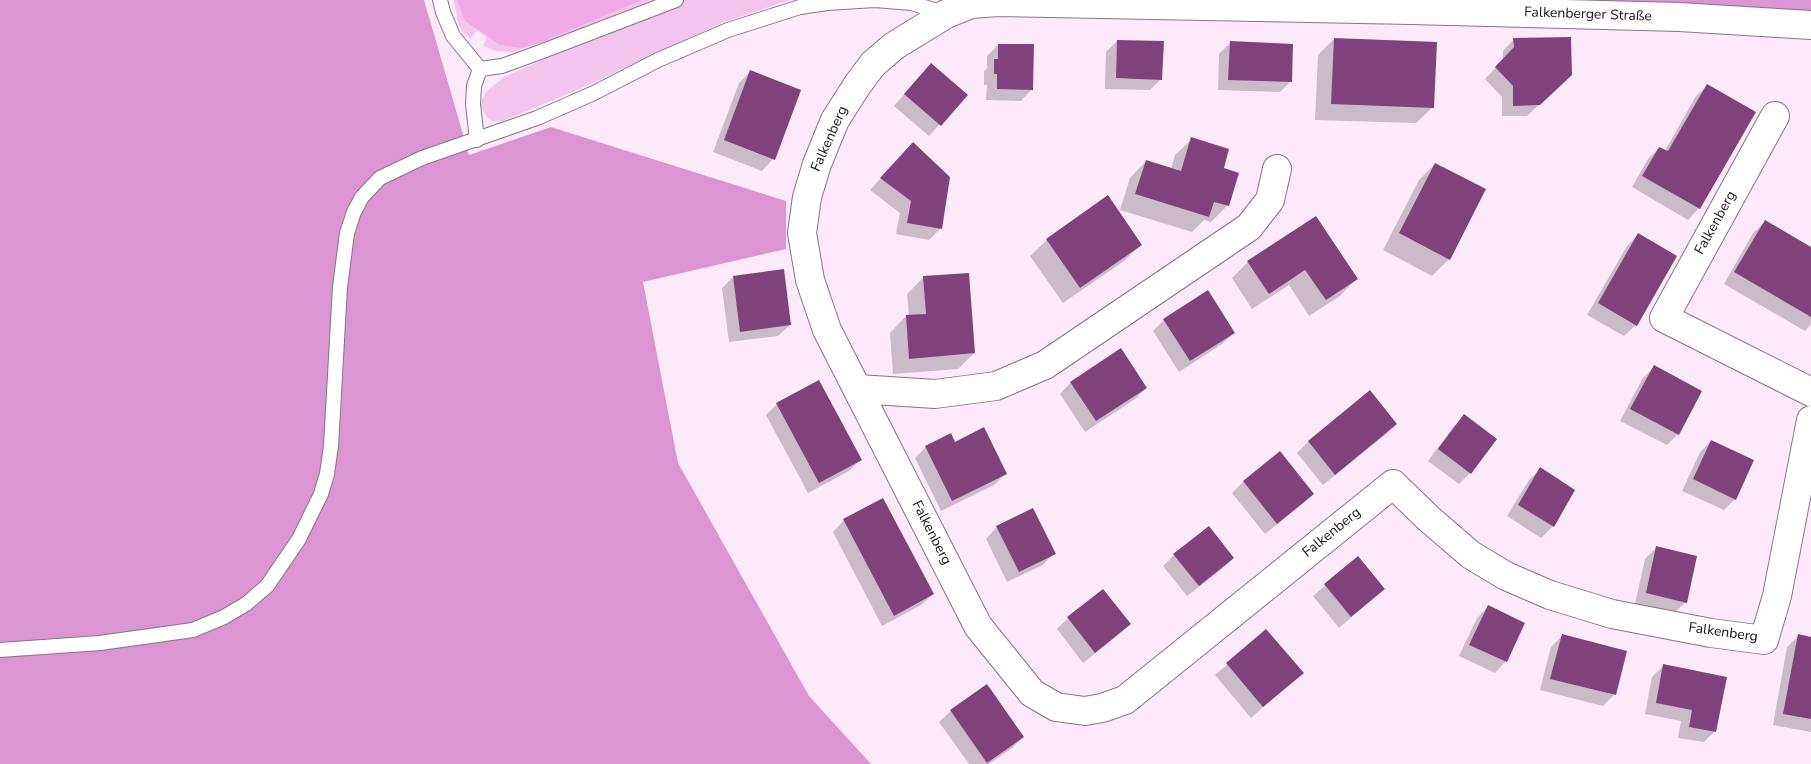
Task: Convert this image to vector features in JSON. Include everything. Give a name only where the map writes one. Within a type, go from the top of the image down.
[{"type":"street","name":"Falkenberger Straße","points":[[946,14],[971,4],[998,2],[1659,17],[1811,25]]},
{"type":"street","name":"Falkenberg","points":[[946,14],[894,46],[873,64],[858,84],[835,120],[817,164],[807,198],[802,232],[810,280],[827,330],[978,626],[1032,693],[1056,707],[1085,711],[1102,708],[1125,700],[1393,484],[1428,518],[1471,555],[1506,576],[1550,595],[1612,614],[1711,633],[1764,640],[1777,596],[1811,420]]},
{"type":"street","name":"Falkenberg","points":[[1775,116],[1664,318],[1811,392]]},
{"type":"street","points":[[858,389],[935,394],[996,386],[1045,365],[1249,227],[1270,200],[1278,168]]},
{"type":"lane","points":[[440,0],[453,36],[480,69]]},
{"type":"lane","points":[[480,69],[502,66],[676,0]]},
{"type":"lane","points":[[0,650],[100,643],[193,630],[224,617],[246,604],[267,586],[299,539],[321,494],[327,474],[340,288],[347,233],[354,212],[362,197],[380,178],[422,158],[537,118],[594,93],[658,60],[728,30],[800,7],[826,1],[875,0],[912,3],[946,14]]},
{"type":"lane","points":[[477,140],[473,104],[474,86],[480,69]]},
{"type":"shaded area","points":[[0,0],[424,0],[469,155],[551,127],[786,201],[786,249],[643,282],[678,463],[809,696],[871,764],[0,764]]},
{"type":"shaded area","points":[[454,0],[790,0],[724,22],[577,90],[503,121],[493,121],[488,119],[481,106],[487,91],[504,77],[545,59],[543,51],[540,43],[513,52],[496,51],[483,46],[487,37],[477,30],[471,39],[462,32],[458,23]]},
{"type":"shaded area","points":[[457,0],[642,0],[540,43],[520,48],[500,45],[465,21]]},
{"type":"shaded area","points":[[1526,0],[1811,0],[1811,11]]},
{"type":"building","points":[[1571,37],[1572,75],[1540,105],[1513,106],[1513,86],[1495,67],[1514,47],[1513,38]]},
{"type":"building","points":[[1334,38],[1437,42],[1434,108],[1331,104]]},
{"type":"building","points":[[1117,40],[1164,41],[1162,80],[1116,78]]},
{"type":"building","points":[[1230,41],[1293,44],[1292,82],[1228,80]]},
{"type":"building","points":[[998,44],[1034,44],[1033,90],[997,89],[994,59],[998,59]]},
{"type":"building","points":[[931,63],[968,95],[941,126],[904,94]]},
{"type":"building","points":[[750,70],[801,90],[775,160],[724,140]]},
{"type":"building","points":[[1707,84],[1756,112],[1700,209],[1642,176],[1659,147],[1668,151]]},
{"type":"building","points":[[1191,137],[1229,149],[1224,168],[1239,173],[1229,206],[1214,202],[1209,217],[1135,194],[1146,160],[1181,171]]},
{"type":"building","points":[[913,142],[950,177],[942,229],[907,223],[911,201],[880,178]]},
{"type":"building","points":[[1435,163],[1486,189],[1450,260],[1399,233]]},
{"type":"building","points":[[1108,195],[1142,245],[1080,288],[1046,239]]},
{"type":"building","points":[[1316,216],[1358,279],[1326,300],[1305,270],[1269,294],[1247,261]]},
{"type":"building","points":[[1765,220],[1811,247],[1811,317],[1734,272]]},
{"type":"building","points":[[1638,233],[1677,256],[1637,326],[1598,303]]},
{"type":"building","points":[[784,269],[791,325],[740,332],[733,276]]},
{"type":"building","points":[[969,273],[975,353],[909,359],[906,315],[926,314],[923,276]]},
{"type":"building","points":[[1208,290],[1235,333],[1190,361],[1163,319]]},
{"type":"building","points":[[1121,348],[1147,388],[1096,421],[1070,382]]},
{"type":"building","points":[[1654,365],[1702,391],[1679,435],[1630,409]]},
{"type":"building","points":[[819,380],[862,460],[819,483],[776,403]]},
{"type":"building","points":[[1370,390],[1397,424],[1335,475],[1308,441]]},
{"type":"building","points":[[1464,414],[1497,439],[1471,474],[1438,449]]},
{"type":"building","points":[[984,427],[1007,474],[952,501],[925,446],[951,433],[955,442]]},
{"type":"building","points":[[1711,440],[1754,460],[1736,500],[1693,479]]},
{"type":"building","points":[[1280,451],[1314,494],[1277,524],[1243,481]]},
{"type":"building","points":[[1540,467],[1575,490],[1554,527],[1518,505]]},
{"type":"building","points":[[883,498],[934,594],[894,616],[843,519]]},
{"type":"building","points":[[1033,508],[1056,554],[1019,572],[996,526]]},
{"type":"building","points":[[1209,526],[1234,558],[1199,586],[1173,554]]},
{"type":"building","points":[[1656,546],[1697,556],[1687,603],[1646,593]]},
{"type":"building","points":[[1358,556],[1385,589],[1351,617],[1324,584]]},
{"type":"building","points":[[1103,589],[1131,624],[1095,653],[1067,617]]},
{"type":"building","points":[[1488,605],[1525,623],[1507,662],[1469,645]]},
{"type":"building","points":[[1266,629],[1304,673],[1263,707],[1226,663]]},
{"type":"building","points":[[1562,634],[1627,651],[1616,695],[1550,679]]},
{"type":"building","points":[[1798,634],[1811,637],[1811,719],[1783,714]]},
{"type":"building","points":[[1663,664],[1727,677],[1716,732],[1689,727],[1692,710],[1656,703]]},
{"type":"building","points":[[987,684],[1024,737],[987,763],[950,710]]}]
